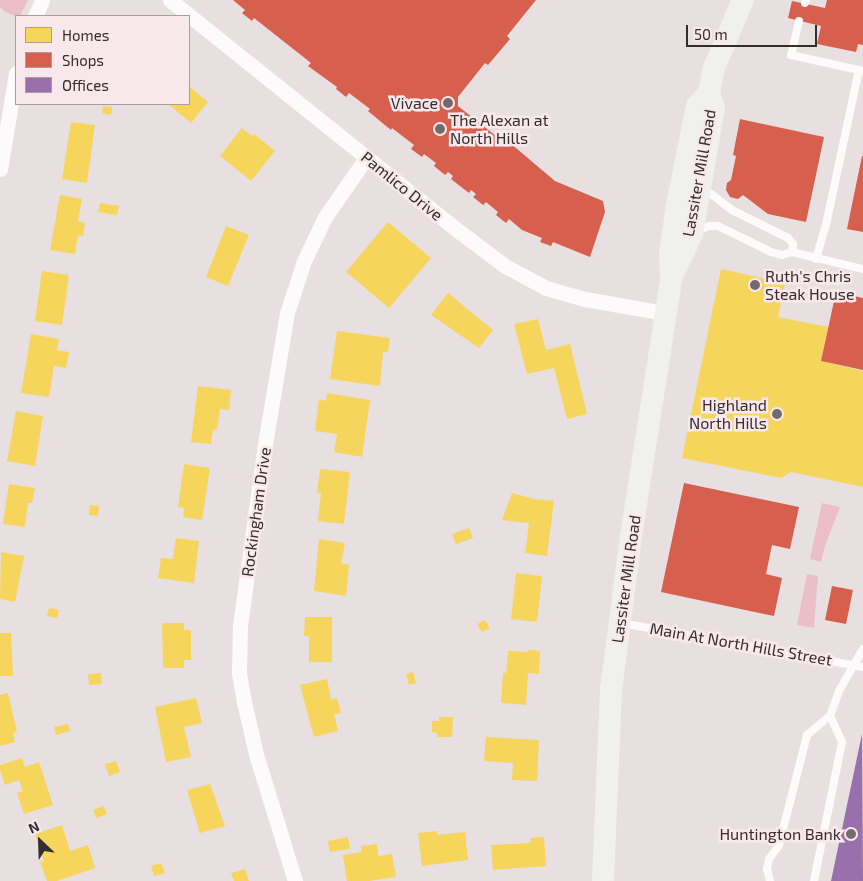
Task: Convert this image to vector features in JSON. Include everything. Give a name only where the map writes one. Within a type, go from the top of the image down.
[{"type":"main road","name":"Lassiter Mill Road","points":[[603,881],[611,690],[619,622],[664,313],[671,280],[692,234],[714,108],[709,93],[714,68],[743,0]]},
{"type":"main road","name":"Lassiter Mill Road","points":[[671,280],[670,254],[679,194],[697,106],[709,93]]},
{"type":"street","points":[[35,15],[42,0]]},
{"type":"street","name":"Pamlico Drive","points":[[170,0],[189,15]]},
{"type":"street","name":"Pamlico Drive","points":[[190,16],[366,158],[498,260],[546,288],[586,299],[664,313]]},
{"type":"street","points":[[0,169],[15,79]]},
{"type":"street","name":"Rockingham Drive","points":[[295,881],[272,806],[244,702],[240,673],[240,626],[280,344],[291,298],[304,261],[325,217],[366,158]]},
{"type":"lane","points":[[800,21],[791,55],[861,71],[826,225],[816,259]]},
{"type":"lane","points":[[700,186],[734,211],[788,238],[793,244],[792,252]]},
{"type":"lane","points":[[692,234],[709,226],[718,226],[771,252],[782,255],[792,252],[863,269]]},
{"type":"lane","name":"Main At North Hills Street","points":[[619,622],[863,667]]},
{"type":"lane","points":[[770,881],[767,869],[769,859],[779,846],[807,735],[830,716],[839,691],[863,649]]},
{"type":"lane","points":[[814,881],[842,742],[830,716]]},
{"type":"shaded area","points":[[0,0],[28,0],[20,15],[15,16],[5,12],[0,7]]},
{"type":"shaded area","points":[[822,503],[840,507],[821,562],[810,559]]},
{"type":"shaded area","points":[[807,574],[818,576],[814,628],[797,625]]},
{"type":"building: Homes","points":[[190,87],[208,102],[191,123],[169,105],[190,105]]},
{"type":"building: Homes","points":[[103,106],[112,107],[111,115],[102,113]]},
{"type":"building: Homes","points":[[71,122],[95,125],[87,183],[62,179]]},
{"type":"building: Homes","points":[[242,128],[252,136],[254,134],[275,151],[251,181],[220,156]]},
{"type":"building: Homes","points":[[60,195],[82,199],[78,221],[85,223],[83,236],[78,235],[75,254],[50,250]]},
{"type":"building: Homes","points":[[100,203],[119,206],[117,215],[98,212]]},
{"type":"building: Homes","points":[[388,222],[431,258],[389,308],[346,272]]},
{"type":"building: Homes","points":[[226,226],[249,235],[228,286],[206,277]]},
{"type":"building: Homes","name":"Highland North Hills","points":[[721,269],[785,283],[778,317],[828,327],[821,361],[863,371],[863,487],[791,472],[781,478],[682,458]]},
{"type":"building: Homes","points":[[42,271],[69,275],[62,325],[35,321]]},
{"type":"building: Homes","points":[[448,293],[493,330],[479,348],[431,315]]},
{"type":"building: Homes","points":[[538,319],[546,350],[570,344],[587,414],[567,419],[554,368],[527,374],[514,324]]},
{"type":"building: Homes","points":[[337,331],[390,338],[388,352],[383,352],[380,386],[330,379]]},
{"type":"building: Homes","points":[[31,334],[59,339],[57,350],[69,352],[66,368],[54,366],[49,397],[21,393]]},
{"type":"building: Homes","points":[[198,386],[231,390],[229,410],[220,409],[217,430],[213,429],[211,444],[191,442]]},
{"type":"building: Homes","points":[[327,393],[370,400],[362,457],[334,452],[337,434],[315,431],[319,399],[326,401]]},
{"type":"building: Homes","points":[[16,411],[43,416],[35,466],[7,461]]},
{"type":"building: Homes","points":[[184,464],[210,468],[202,520],[183,517],[184,508],[178,507]]},
{"type":"building: Homes","points":[[320,469],[350,472],[344,524],[318,521],[321,493],[317,493]]},
{"type":"building: Homes","points":[[9,484],[35,488],[32,503],[28,503],[25,527],[3,524]]},
{"type":"building: Homes","points":[[512,493],[534,499],[554,501],[547,556],[525,553],[529,523],[502,520]]},
{"type":"building: Homes","points":[[90,505],[99,506],[98,516],[89,515]]},
{"type":"building: Homes","points":[[469,528],[473,538],[456,544],[452,534]]},
{"type":"building: Homes","points":[[176,538],[199,541],[194,583],[158,578],[161,558],[173,559]]},
{"type":"building: Homes","points":[[319,539],[345,543],[341,563],[349,565],[346,596],[314,591]]},
{"type":"building: Homes","points":[[1,552],[24,556],[15,602],[0,599]]},
{"type":"building: Homes","points":[[516,573],[542,576],[537,622],[511,619]]},
{"type":"building: Homes","points":[[49,608],[59,610],[57,618],[47,616]]},
{"type":"building: Homes","points":[[305,617],[332,617],[332,662],[309,662],[309,636],[304,636]]},
{"type":"building: Homes","points":[[485,620],[490,628],[482,632],[477,624]]},
{"type":"building: Homes","points":[[162,623],[184,623],[184,630],[191,630],[191,660],[184,660],[184,668],[163,668]]},
{"type":"building: Homes","points":[[0,633],[11,633],[13,676],[0,676]]},
{"type":"building: Homes","points":[[528,650],[540,651],[539,674],[528,673],[526,705],[501,703],[503,673],[506,673],[508,651],[528,652]]},
{"type":"building: Homes","points":[[413,672],[416,683],[409,685],[406,674]]},
{"type":"building: Homes","points":[[101,673],[102,684],[89,685],[88,674]]},
{"type":"building: Homes","points":[[327,679],[331,700],[337,698],[341,713],[334,714],[338,731],[314,737],[300,685]]},
{"type":"building: Homes","points":[[8,693],[17,732],[13,733],[15,742],[0,746],[0,695]]},
{"type":"building: Homes","points":[[196,698],[202,723],[184,727],[191,757],[166,762],[155,707]]},
{"type":"building: Homes","points":[[439,717],[453,717],[452,737],[437,737],[437,733],[432,732],[432,721],[439,721]]},
{"type":"building: Homes","points":[[68,724],[70,731],[56,735],[54,727]]},
{"type":"building: Homes","points":[[486,737],[539,740],[537,781],[512,780],[513,763],[484,761]]},
{"type":"building: Homes","points":[[22,758],[25,767],[39,762],[53,805],[24,814],[17,793],[23,791],[19,780],[5,785],[0,770],[0,765]]},
{"type":"building: Homes","points":[[116,761],[120,772],[109,776],[105,764]]},
{"type":"building: Homes","points":[[210,784],[225,826],[200,833],[187,790]]},
{"type":"building: Homes","points":[[104,806],[107,814],[96,818],[93,810]]},
{"type":"building: Homes","points":[[62,825],[70,851],[88,845],[95,868],[57,881],[47,881],[40,862],[44,861],[35,834]]},
{"type":"building: Homes","points":[[437,831],[437,835],[465,832],[468,860],[422,866],[418,833]]},
{"type":"building: Homes","points":[[348,837],[350,849],[330,852],[328,841]]},
{"type":"building: Homes","points":[[544,837],[546,866],[493,870],[491,845],[531,843],[530,838]]},
{"type":"building: Homes","points":[[377,844],[378,856],[392,854],[396,877],[369,881],[347,881],[343,855],[362,852],[361,846]]},
{"type":"building: Homes","points":[[161,863],[165,873],[154,876],[151,866]]},
{"type":"building: Homes","points":[[245,869],[249,881],[234,881],[231,873]]},
{"type":"building: Shops","name":"The Alexan at North Hills","points":[[233,0],[536,0],[507,36],[510,39],[488,65],[485,63],[458,97],[458,106],[501,140],[503,137],[555,181],[603,201],[605,212],[590,257],[553,242],[551,246],[540,242],[542,238],[522,230],[509,219],[506,223],[496,215],[498,212],[486,202],[483,205],[473,197],[476,194],[471,190],[469,193],[451,179],[453,176],[448,172],[445,175],[434,166],[436,163],[424,154],[422,157],[411,149],[414,145],[392,128],[391,130],[386,126],[368,111],[370,109],[349,93],[346,97],[336,89],[337,87],[308,66],[311,63],[254,18],[252,21],[242,13],[245,10]]},
{"type":"building: Shops","points":[[827,0],[863,0],[863,45],[858,44],[856,52],[817,44],[821,26],[788,18],[792,1],[825,8]]},
{"type":"building: Shops","points":[[740,119],[824,137],[806,222],[768,214],[743,195],[738,199],[730,197],[726,190],[727,183],[731,180],[736,156],[733,155]]},
{"type":"building: Shops","points":[[863,156],[863,232],[847,229]]},
{"type":"building: Shops","points":[[836,292],[863,298],[863,370],[821,361]]},
{"type":"building: Shops","points":[[684,483],[799,507],[790,549],[772,545],[766,574],[782,578],[774,616],[661,592]]},
{"type":"building: Shops","points":[[832,586],[853,590],[846,624],[825,620]]},
{"type":"building: Offices","points":[[862,734],[863,881],[831,881]]},
{"type":"place","name":"Vivace","points":[[448,103]]},
{"type":"place","name":"The Alexan at North Hills","points":[[440,129]]},
{"type":"place","name":"Ruth's Chris Steak House","points":[[755,285]]},
{"type":"place","name":"Highland North Hills","points":[[777,414]]},
{"type":"place","name":"Huntington Bank","points":[[851,834]]}]
